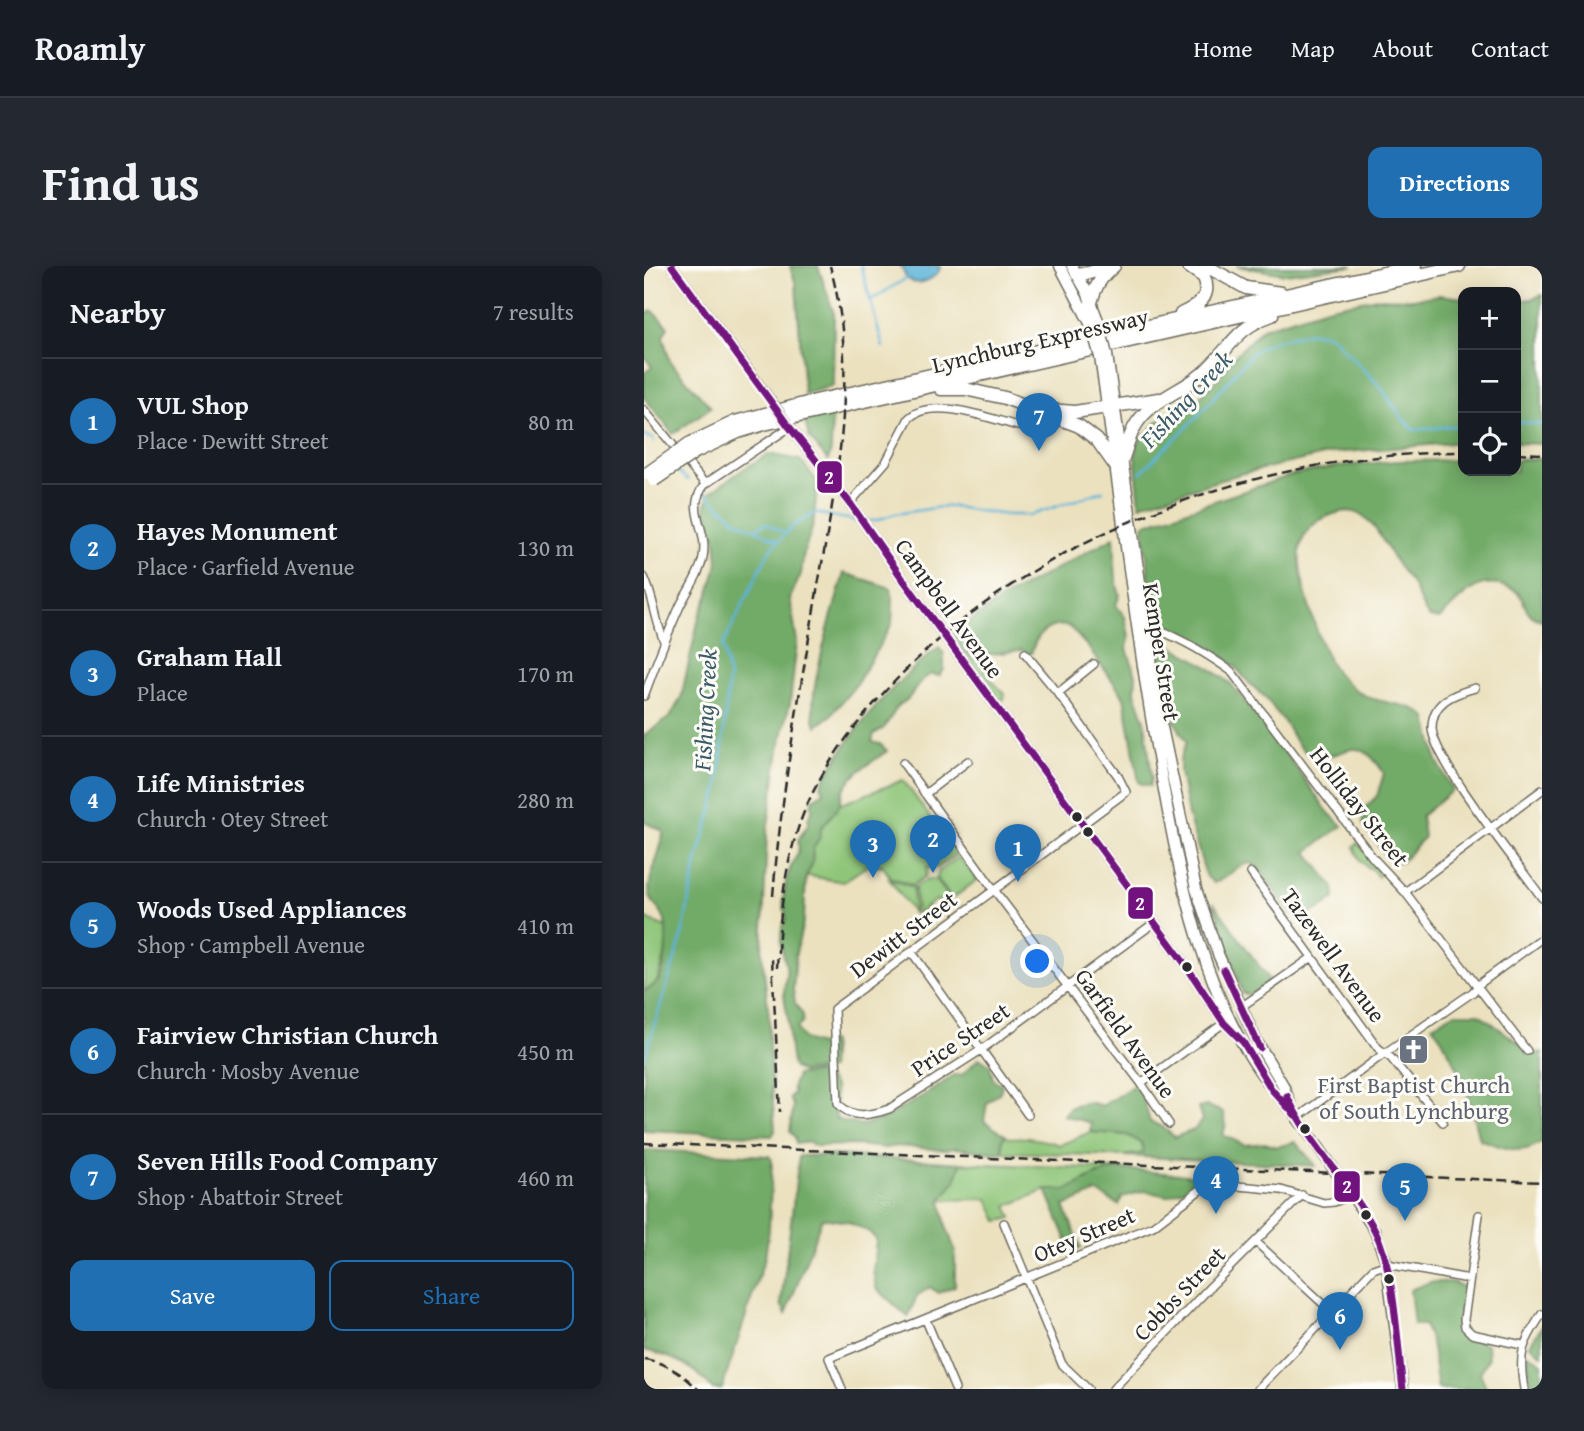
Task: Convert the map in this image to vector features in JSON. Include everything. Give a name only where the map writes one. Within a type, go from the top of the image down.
[{"type":"highway","points":[[1076,271],[1114,266]]},
{"type":"highway","points":[[1091,303],[1095,287],[1103,275],[1114,266]]},
{"type":"highway","points":[[1163,323],[1193,308],[1206,296],[1204,277],[1188,266]]},
{"type":"highway","points":[[1206,266],[1246,288],[1292,294]]},
{"type":"highway","name":"Lynchburg Expressway","points":[[648,479],[735,422],[762,414],[1415,266]]},
{"type":"highway","name":"Lynchburg Expressway","points":[[692,448],[764,424],[1459,266]]},
{"type":"highway","points":[[909,391],[965,389],[1035,408],[1087,432],[1119,461],[1137,423],[1146,412],[1203,373],[1246,327],[1262,318],[1327,296]]},
{"type":"highway","points":[[1035,408],[1075,412],[1166,398]]},
{"type":"main road","name":"Campbell Avenue","points":[[673,266],[1084,825],[1224,1023],[1243,1042],[1272,1090],[1296,1116],[1352,1195],[1375,1231],[1387,1265],[1403,1389]]},
{"type":"main road","name":"Kemper Street","points":[[1060,266],[1076,271],[1091,303],[1095,324]]},
{"type":"main road","name":"Kemper Street","points":[[1076,271],[1104,356],[1119,461],[1134,620],[1171,825],[1192,915],[1210,974],[1243,1042]]},
{"type":"main road","name":"Kemper Street","points":[[1119,461],[1159,713],[1185,845],[1196,889],[1224,970]]},
{"type":"main road","name":"Campbell Avenue","points":[[1224,970],[1256,1040],[1283,1085],[1296,1116]]},
{"type":"main road","points":[[1193,976],[1224,970]]},
{"type":"street","points":[[852,507],[886,462],[914,412],[932,408],[952,410],[1018,426]]},
{"type":"street","points":[[644,410],[705,484]]},
{"type":"street","points":[[644,696],[664,641],[703,558],[703,538],[695,503],[699,492],[705,484],[789,426]]},
{"type":"street","points":[[644,577],[664,641]]},
{"type":"street","name":"Holliday Street","points":[[1134,620],[1194,646],[1231,671],[1373,858],[1405,892],[1527,1051]]},
{"type":"street","points":[[1025,653],[1058,693],[1094,664]]},
{"type":"street","points":[[1475,688],[1450,696],[1440,705],[1432,728],[1435,739],[1451,771],[1542,898]]},
{"type":"street","name":"Dewitt Street","points":[[847,1112],[838,1103],[834,1009],[1126,792],[1058,693]]},
{"type":"street","points":[[925,794],[968,761]]},
{"type":"street","name":"Garfield Avenue","points":[[903,763],[1169,1124]]},
{"type":"street","points":[[1405,892],[1542,790]]},
{"type":"street","name":"Tazewell Avenue","points":[[1251,873],[1378,1048],[1443,1122]]},
{"type":"street","name":"Price Street","points":[[847,1112],[866,1115],[889,1109],[981,1050],[1154,923]]},
{"type":"street","points":[[1296,1116],[1473,992],[1478,985],[1542,938]]},
{"type":"street","points":[[911,951],[1028,1115]]},
{"type":"street","points":[[1241,1007],[1311,958]]},
{"type":"street","points":[[1141,1083],[1224,1023]]},
{"type":"street","name":"Otey Street","points":[[842,1389],[829,1358],[1153,1226],[1200,1190],[1220,1185],[1281,1190],[1324,1203],[1352,1195]]},
{"type":"street","name":"Cobbs Street","points":[[1113,1389],[1303,1195]]},
{"type":"street","points":[[1479,1215],[1465,1327],[1472,1334],[1522,1345]]},
{"type":"street","points":[[1004,1223],[1062,1364],[1088,1389]]},
{"type":"street","points":[[1256,1242],[1331,1311]]},
{"type":"street","points":[[1258,1389],[1373,1269],[1387,1265],[1469,1279]]},
{"type":"street","points":[[1524,1389],[1521,1370],[1522,1345],[1542,1314]]},
{"type":"street","points":[[926,1320],[955,1389]]},
{"type":"green space","points":[[790,266],[818,266],[834,314],[833,386],[804,394],[796,285]]},
{"type":"green space","points":[[1236,266],[1353,266],[1285,274]]},
{"type":"green space","points":[[1438,295],[1458,297],[1458,442],[1333,453],[1240,474],[1140,505],[1135,457],[1139,441],[1158,421],[1200,396],[1263,328],[1330,307],[1377,298],[1414,299]]},
{"type":"green space","points":[[1542,295],[1542,444],[1521,443],[1521,300]]},
{"type":"green space","points":[[652,310],[668,327],[663,336],[670,362],[711,407],[673,434],[644,397],[644,373],[652,367],[644,356],[644,316]]},
{"type":"green space","points":[[832,414],[831,451],[828,461],[809,437],[804,418]]},
{"type":"green space","points":[[769,454],[800,460],[818,482],[813,525],[804,552],[801,574],[790,598],[797,642],[790,703],[779,749],[767,832],[762,952],[769,1017],[775,1131],[772,1136],[644,1130],[644,992],[660,978],[664,966],[666,939],[664,918],[649,894],[663,831],[644,822],[644,735],[670,717],[681,698],[699,617],[718,562],[716,540],[705,510],[708,494]]},
{"type":"green space","points":[[1542,459],[1542,620],[1528,612],[1516,592],[1493,584],[1475,587],[1439,619],[1429,617],[1412,584],[1378,532],[1369,521],[1357,513],[1341,512],[1321,520],[1306,533],[1300,548],[1302,575],[1310,610],[1335,670],[1360,693],[1384,702],[1410,707],[1427,718],[1437,761],[1453,790],[1421,816],[1424,837],[1402,862],[1396,862],[1385,855],[1363,824],[1365,808],[1377,796],[1384,773],[1374,760],[1359,749],[1313,759],[1297,744],[1265,697],[1233,664],[1212,648],[1157,618],[1152,603],[1143,525],[1295,474],[1341,466],[1398,461],[1458,460],[1458,476],[1521,476],[1521,460]]},
{"type":"green space","points":[[1114,537],[1120,595],[1116,605],[1125,617],[1129,636],[1127,649],[1136,675],[1135,692],[1145,721],[1152,778],[1150,786],[1139,783],[1124,697],[1088,647],[1069,626],[1055,626],[1044,631],[1031,654],[1021,650],[986,655],[982,664],[961,649],[953,633],[1006,596]]},
{"type":"green space","points":[[844,573],[891,588],[892,624],[856,685],[830,716],[817,726],[813,715],[813,698],[828,628]]},
{"type":"green space","points":[[1158,642],[1168,644],[1207,666],[1230,683],[1269,730],[1328,812],[1342,826],[1307,852],[1334,888],[1335,898],[1309,914],[1291,914],[1260,870],[1251,863],[1241,866],[1214,883],[1206,876],[1188,815],[1180,772],[1180,760],[1187,741],[1169,706]]},
{"type":"green space","points":[[939,647],[944,654],[944,670],[939,676],[931,674],[922,680],[908,699],[898,706],[884,728],[874,734],[872,742],[880,744],[887,751],[850,780],[843,791],[839,806],[821,828],[820,837],[813,849],[812,865],[806,877],[804,918],[796,953],[793,990],[795,1003],[803,1015],[803,1022],[797,1028],[801,1035],[820,1045],[827,1040],[832,1042],[830,1069],[801,1072],[793,1067],[790,1054],[784,996],[786,968],[781,935],[786,919],[783,902],[785,889],[798,851],[798,840],[809,823],[813,799],[824,792],[821,785],[858,728],[905,676]]},
{"type":"green space","points":[[961,649],[982,664],[988,677],[1005,694],[1004,699],[1000,701]]},
{"type":"green space","points":[[903,780],[957,854],[937,868],[927,868],[926,876],[913,885],[890,877],[882,865],[878,866],[874,861],[843,882],[803,875],[828,809]]},
{"type":"green space","points":[[1180,840],[1214,962],[1211,961],[1194,909]]},
{"type":"green space","points":[[1358,843],[1381,872],[1378,877],[1360,860],[1354,847]]},
{"type":"green space","points":[[959,857],[977,880],[952,899],[937,878],[939,871]]},
{"type":"green space","points":[[889,879],[913,887],[914,914]]},
{"type":"green space","points":[[928,879],[936,879],[950,900],[945,904],[936,900],[917,914],[915,887]]},
{"type":"green space","points":[[1213,902],[1270,981],[1251,994],[1243,994]]},
{"type":"green space","points":[[644,918],[673,930],[656,985],[644,991]]},
{"type":"green space","points":[[1454,1013],[1478,1013],[1534,1054],[1542,1052],[1542,1142],[1534,1147],[1518,1150],[1479,1139],[1464,1080],[1432,1025]]},
{"type":"green space","points":[[1235,1014],[1248,1030],[1271,1078],[1254,1053]]},
{"type":"green space","points":[[979,1058],[990,1065],[993,1079],[1002,1085],[1000,1092],[987,1103],[984,1121],[1005,1135],[1002,1140],[1003,1152],[896,1146],[815,1146],[809,1142],[796,1144],[795,1137],[790,1132],[793,1105],[789,1098],[794,1092],[792,1088],[797,1075],[824,1072],[835,1088],[836,1119],[868,1124],[899,1110],[953,1075],[962,1075]]},
{"type":"green space","points":[[1136,1084],[1150,1122],[1161,1126],[1175,1137],[1194,1130],[1202,1120],[1198,1108],[1207,1106],[1223,1112],[1226,1124],[1223,1135],[1244,1145],[1265,1143],[1277,1147],[1295,1142],[1316,1166],[1124,1156],[1144,1153],[1142,1143],[1127,1135],[1090,1132],[1091,1123],[1063,1115],[1071,1107],[1081,1103],[1102,1106]]},
{"type":"green space","points":[[1090,1132],[1127,1135],[1142,1143],[1145,1153],[1124,1156],[1003,1152],[1002,1140],[1005,1135],[1009,1138],[1035,1139],[1060,1145]]},
{"type":"green space","points":[[644,1150],[769,1156],[772,1160],[765,1257],[722,1389],[712,1389],[698,1374],[682,1363],[644,1350]]},
{"type":"green space","points":[[838,1155],[961,1163],[955,1181],[941,1200],[946,1226],[955,1250],[955,1286],[938,1293],[930,1287],[917,1296],[908,1317],[876,1288],[873,1271],[876,1241],[870,1232],[848,1222],[822,1218],[786,1314],[781,1304],[799,1156]]},
{"type":"green space","points":[[961,1163],[1118,1169],[1098,1174],[1067,1190],[1046,1190],[1007,1206],[1012,1218],[998,1221],[988,1199],[941,1200],[955,1181]]},
{"type":"green space","points":[[1118,1169],[1198,1176],[1183,1190],[1167,1196],[1145,1191],[1122,1197],[1119,1205],[1097,1192],[1064,1206],[1081,1248],[1072,1252],[1046,1190],[1067,1190],[1098,1174]]},
{"type":"green space","points":[[1430,1282],[1453,1282],[1464,1287],[1459,1325],[1468,1338],[1487,1344],[1488,1359],[1480,1373],[1487,1389],[1438,1389],[1431,1341],[1424,1325],[1414,1325],[1410,1290]]},
{"type":"green space","points":[[1542,1325],[1542,1355],[1530,1345]]},
{"type":"green space","points":[[1527,1353],[1542,1363],[1542,1389],[1531,1389]]},
{"type":"water","points":[[901,266],[941,266],[932,278],[916,282],[906,277]]},
{"type":"waterway","points":[[861,266],[883,347]]},
{"type":"waterway","points":[[871,300],[907,278]]},
{"type":"waterway","name":"Fishing Creek","points":[[1140,473],[1199,415],[1254,351],[1273,341],[1312,332],[1330,335],[1380,386],[1401,417],[1414,430],[1458,426]]},
{"type":"waterway","name":"Fishing Creek","points":[[1521,422],[1542,424]]},
{"type":"waterway","points":[[644,435],[654,442]]},
{"type":"waterway","points":[[676,470],[688,480]]},
{"type":"waterway","name":"Fishing Creek","points":[[865,521],[948,506],[1006,515],[1031,515],[1103,491]]},
{"type":"waterway","points":[[705,493],[736,520],[778,541]]},
{"type":"waterway","name":"Fishing Creek","points":[[644,1058],[681,940],[698,857],[718,790],[729,677],[723,645],[769,551],[793,526],[815,513],[858,521]]},
{"type":"waterway","points":[[756,529],[765,523],[784,533]]},
{"type":"railway","points":[[773,896],[791,746],[831,514],[842,432],[844,349],[830,266]]},
{"type":"railway","points":[[777,968],[787,869],[797,831],[812,794],[843,743],[868,711],[894,682],[952,629],[1015,583],[1083,543],[1156,511],[1231,486],[1308,468],[1385,456],[1458,452]]},
{"type":"railway","points":[[1521,453],[1542,454]]},
{"type":"railway","points":[[772,959],[780,1112]]},
{"type":"railway","points":[[644,1143],[1542,1182]]},
{"type":"railway","points":[[644,1359],[674,1370],[698,1389]]},
{"type":"transit line","name":"2","points":[[672,266],[787,424],[850,503],[1185,964],[1224,1023],[1243,1042],[1272,1090],[1295,1115]]},
{"type":"transit line","name":"2","points":[[1224,970],[1260,1048]]},
{"type":"transit line","name":"2","points":[[1287,1096],[1307,1131],[1365,1213],[1382,1247],[1391,1286],[1403,1389]]},
{"type":"place","name":"Seven Hills Food Company","points":[[1039,451]]},
{"type":"place","name":"Hayes Monument","points":[[933,873]]},
{"type":"place","name":"Graham Hall","points":[[873,878]]},
{"type":"place","name":"VUL Shop","points":[[1018,882]]},
{"type":"place","name":"First Baptist Church of South Lynchburg","points":[[1414,1050]]},
{"type":"place","name":"Life Ministries","points":[[1216,1214]]},
{"type":"place","name":"Woods Used Appliances","points":[[1405,1221]]},
{"type":"place","name":"Fairview Christian Church","points":[[1340,1350]]}]
